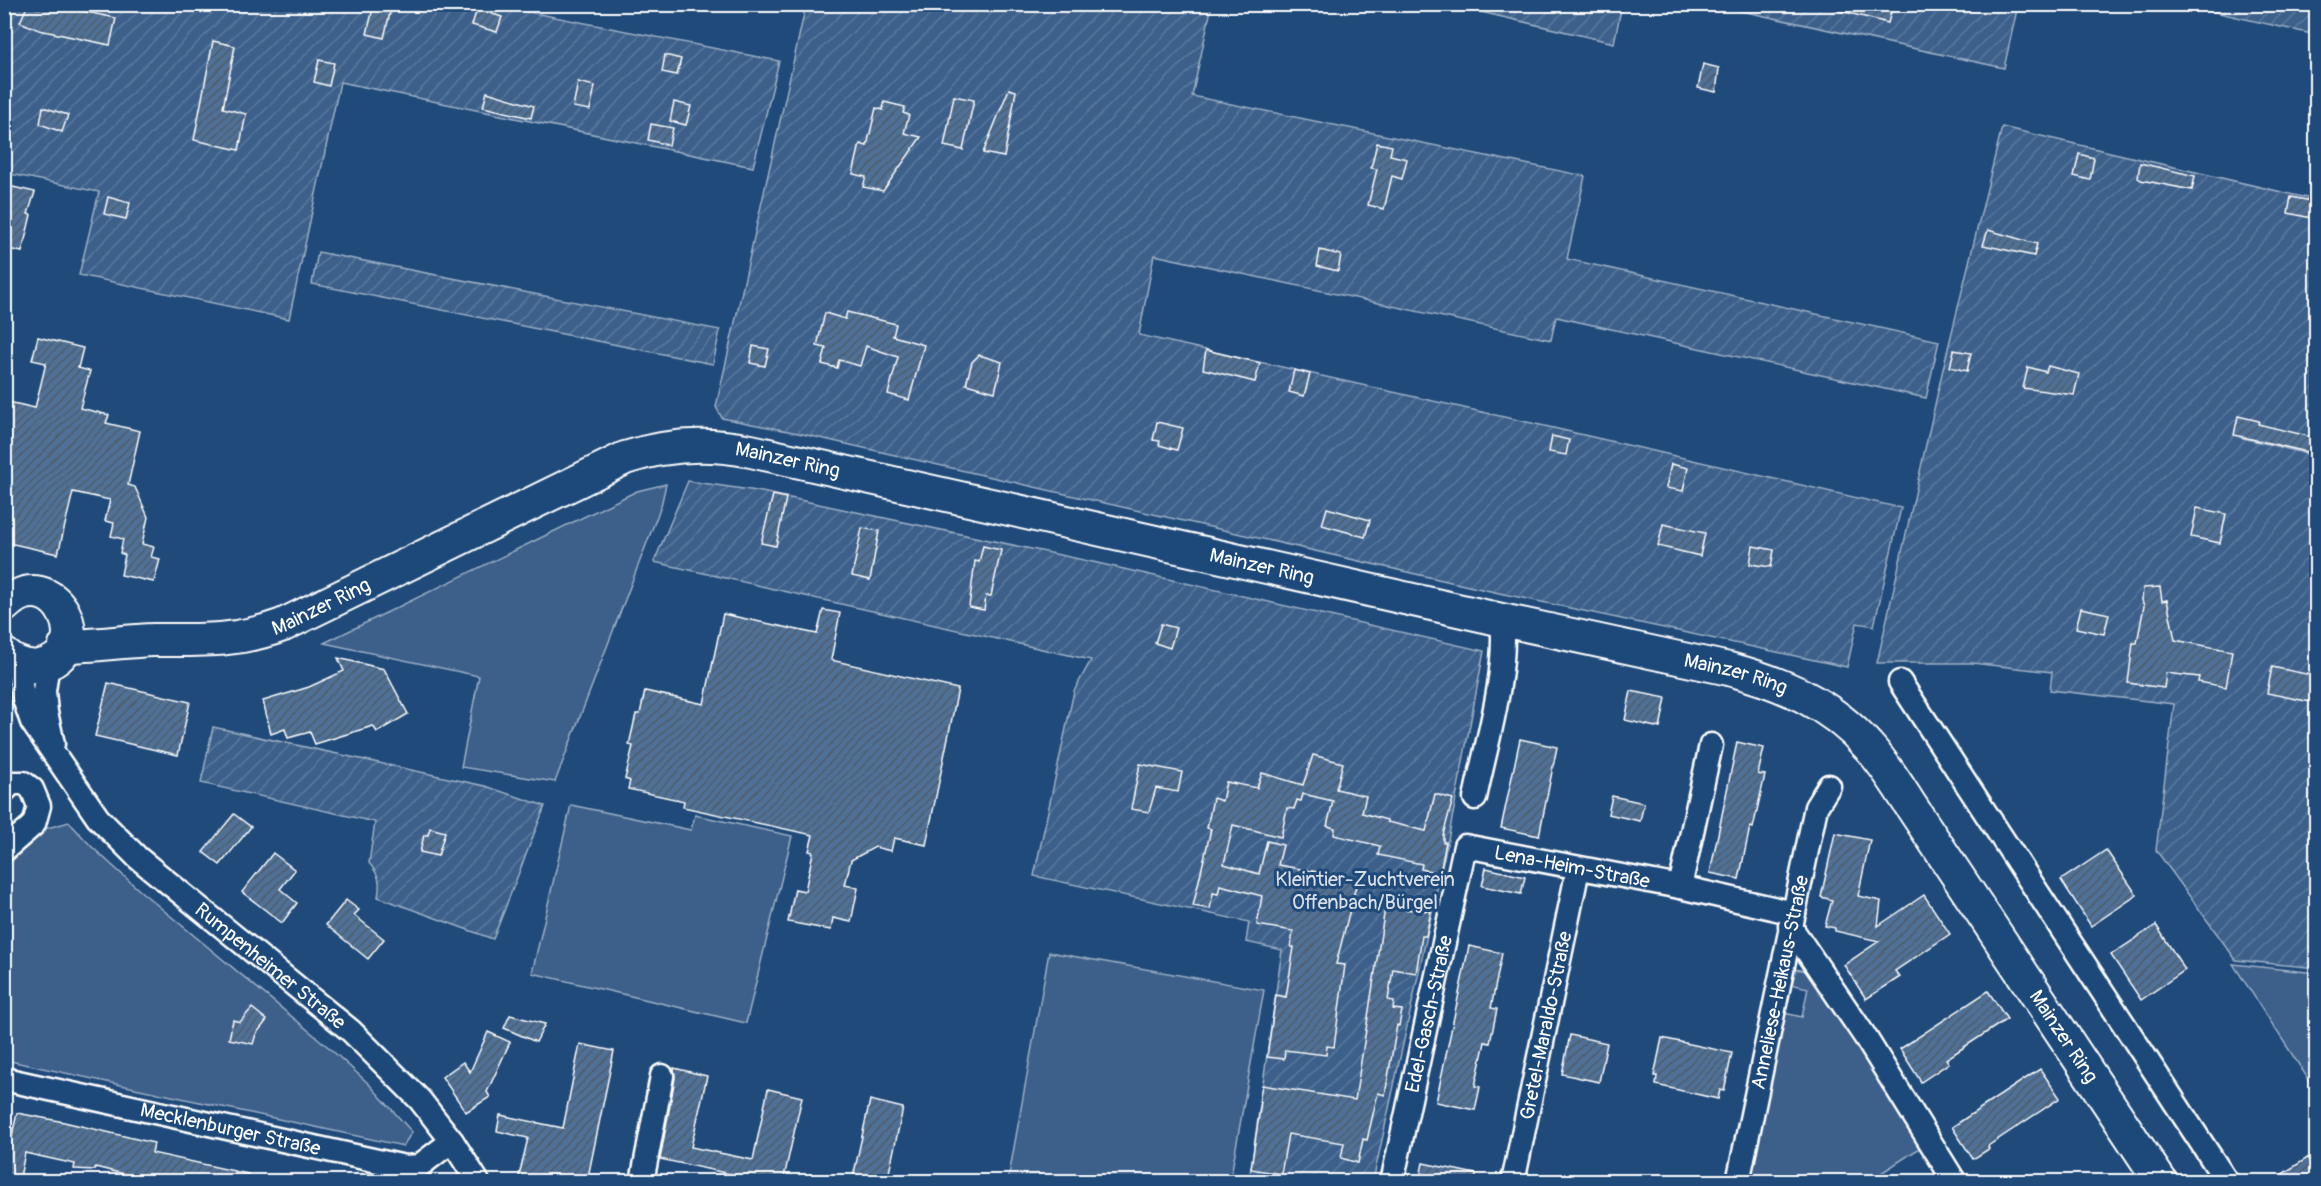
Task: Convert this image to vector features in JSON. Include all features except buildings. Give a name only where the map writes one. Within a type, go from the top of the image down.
[{"type":"street","name":"Mainzer Ring","points":[[34,657],[154,640],[226,640],[270,630],[625,458],[662,448],[707,444],[724,445],[1502,620],[1718,666],[1763,678],[1810,698],[1850,727],[1881,761],[2161,1182]]},
{"type":"street","points":[[11,593],[34,592],[51,597],[58,602],[66,615]]},
{"type":"street","name":"Mainzer Ring","points":[[66,615],[154,640]]},
{"type":"street","name":"Rumpenheimer Straße","points":[[66,615],[69,634],[34,657],[23,696],[32,722],[98,818],[128,849],[351,1032],[420,1100],[452,1141],[478,1182]]},
{"type":"street","points":[[1475,798],[1498,686],[1504,635],[1502,620]]},
{"type":"street","name":"Rumpenheimer Straße","points":[[34,657],[44,691],[56,758]]},
{"type":"street","points":[[1900,682],[2228,1182]]},
{"type":"street","points":[[1680,887],[1711,745]]},
{"type":"street","points":[[4,791],[12,783],[24,783],[32,789],[39,806],[34,824],[4,850]]},
{"type":"street","name":"Anneliese-Heikaus-Straße","points":[[1738,1182],[1816,807],[1829,786]]},
{"type":"street","name":"Lena-Heim-Straße","points":[[1465,846],[1680,887],[1792,919]]},
{"type":"street","name":"Edel-Gasch-Straße","points":[[1392,1182],[1465,846]]},
{"type":"street","name":"Gretel-Maraldo-Straße","points":[[1513,1182],[1578,869]]},
{"type":"street","points":[[1792,919],[1955,1182]]},
{"type":"street","points":[[642,1182],[662,1076]]},
{"type":"street","name":"Mecklenburger Straße","points":[[4,1079],[405,1167],[419,1166],[452,1141]]},
{"type":"green space","points":[[4,5],[493,5],[779,61],[753,167],[340,82],[289,319],[79,275],[99,192],[5,173]]},
{"type":"green space","points":[[806,5],[1212,5],[1192,96],[1585,176],[1567,259],[1939,341],[1926,398],[1556,317],[1551,340],[1154,255],[1139,335],[1901,508],[1874,626],[1857,623],[1847,667],[1499,593],[798,433],[722,418],[716,407]]},
{"type":"green space","points":[[1451,5],[1622,5],[1614,43]]},
{"type":"green space","points":[[1714,5],[2018,5],[2004,68]]},
{"type":"green space","points":[[2184,5],[2316,5],[2316,35]]},
{"type":"green space","points":[[2002,127],[2316,200],[2316,455],[2239,437],[2316,456],[2316,968],[2236,960],[2156,850],[2174,704],[2050,690],[2052,672],[1972,663],[1877,663],[1943,369]]},
{"type":"green space","points":[[318,252],[720,330],[713,364],[312,284]]},
{"type":"green space","name":"Kleintier-Zuchtverein Offenbach/Bürgel","points":[[688,481],[757,491],[1093,562],[1484,651],[1449,835],[1373,1181],[1249,1181],[1282,950],[1246,942],[1249,922],[1034,876],[1074,691],[1091,660],[654,562]]},
{"type":"green space","points":[[666,484],[661,506],[555,782],[461,767],[479,676],[324,643],[637,491]]},
{"type":"green space","points":[[213,727],[485,786],[545,806],[493,939],[378,897],[378,878],[369,863],[375,822],[201,783]]},
{"type":"green space","points":[[571,805],[691,830],[695,815],[792,836],[746,1023],[532,973]]},
{"type":"green space","points":[[69,822],[91,846],[138,889],[326,1045],[369,1084],[412,1132],[403,1146],[5,1060],[5,868],[44,829]]},
{"type":"green space","points":[[1049,952],[1264,990],[1230,1181],[1008,1181]]},
{"type":"green space","points":[[2233,964],[2316,973],[2316,1091]]},
{"type":"green space","points":[[1794,969],[1808,971],[1923,1146],[1869,1181],[1748,1182],[1784,1013],[1802,1017],[1808,988],[1790,984]]}]
